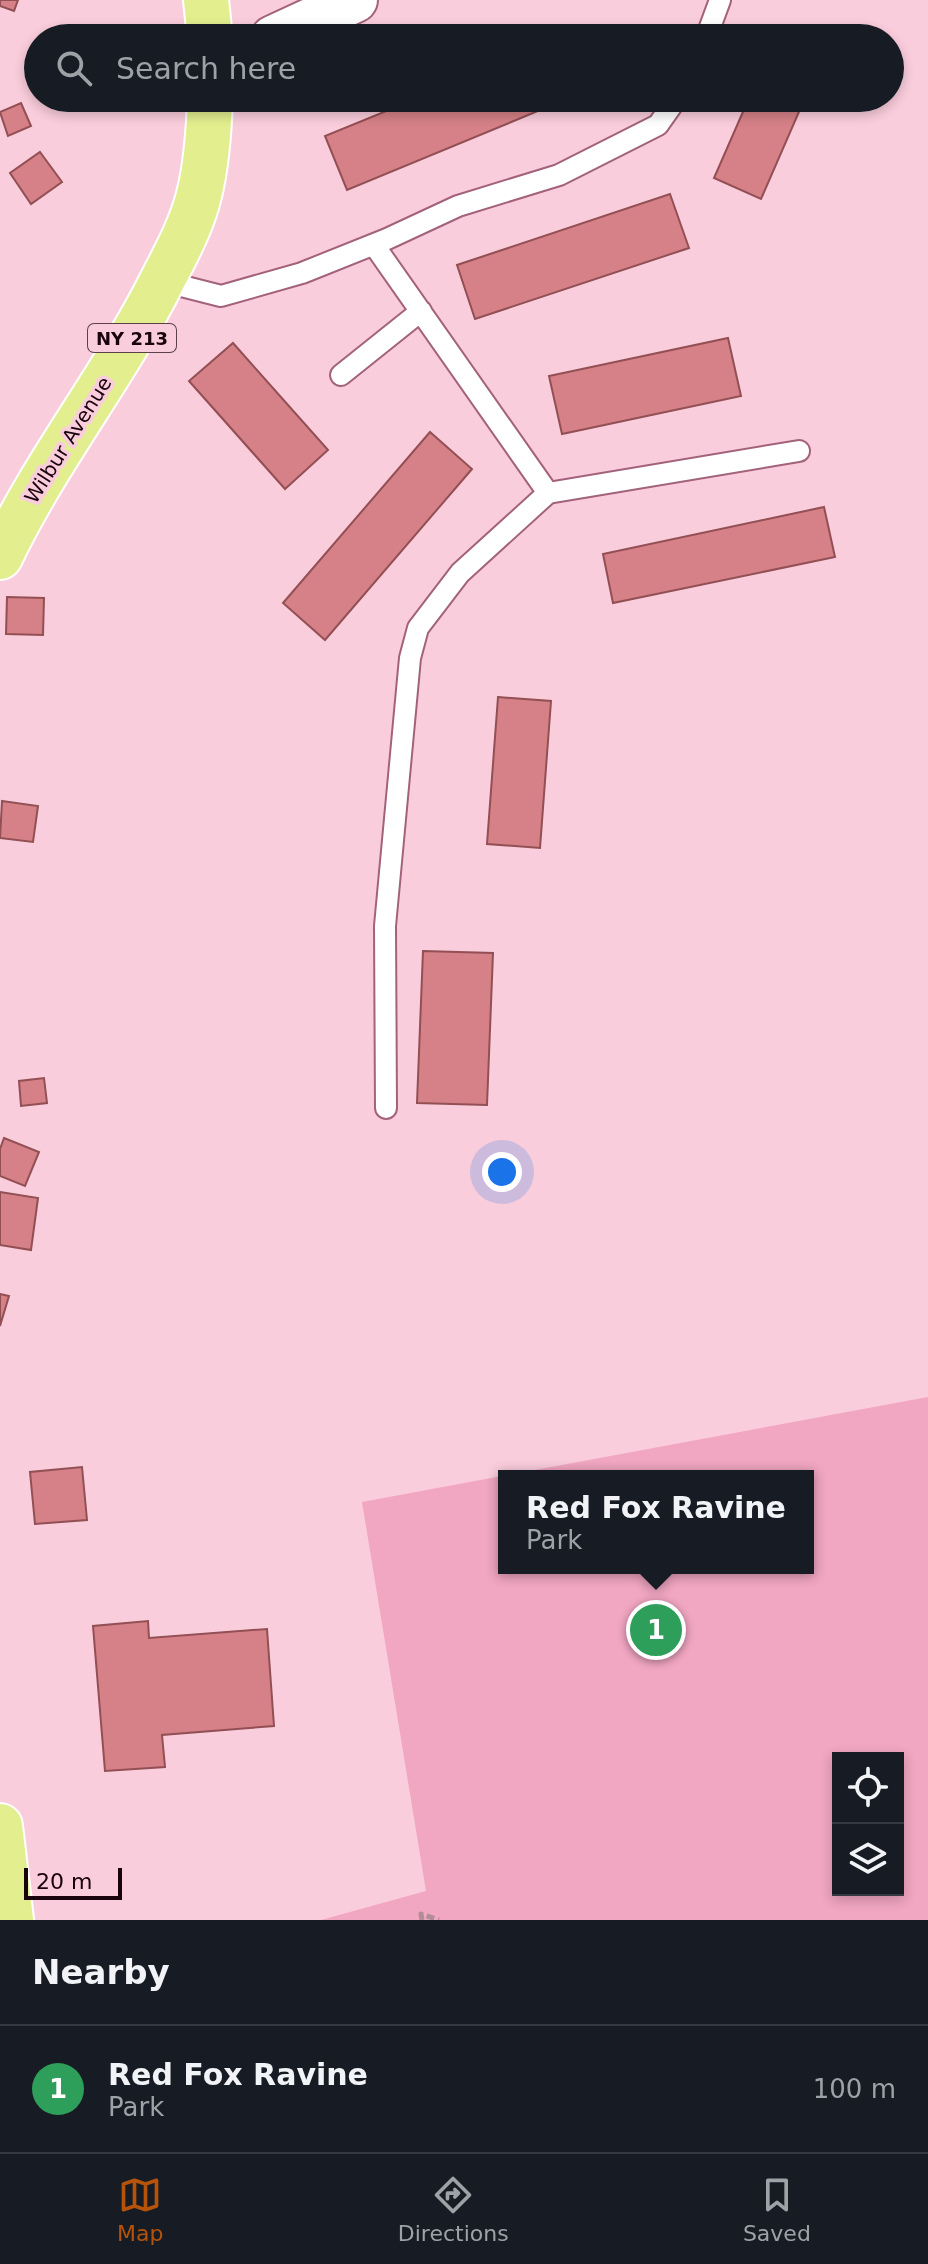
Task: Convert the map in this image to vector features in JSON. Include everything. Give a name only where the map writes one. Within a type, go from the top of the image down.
[{"type":"main road","points":[[206,0],[209,24]]},
{"type":"main road","name":"Wilbur Avenue","points":[[0,557],[19,517],[140,326],[162,281],[199,196],[208,145],[209,112]]},
{"type":"main road","points":[[0,1826],[11,1920]]},
{"type":"street","points":[[303,24],[355,0]]},
{"type":"lane","points":[[711,24],[720,0]]},
{"type":"lane","points":[[162,281],[221,296],[302,273],[374,245],[458,206],[559,175],[658,125],[667,112]]},
{"type":"lane","points":[[374,245],[548,493]]},
{"type":"lane","points":[[341,375],[421,311]]},
{"type":"lane","points":[[386,1108],[385,926],[410,658],[418,628],[460,573],[548,493],[799,451]]},
{"type":"path","points":[[422,1920],[421,1914],[439,1920]]},
{"type":"shaded area","points":[[928,1397],[928,1920],[321,1920],[426,1891],[362,1502],[498,1477],[498,1574],[814,1574],[814,1470],[534,1470]]},
{"type":"building","points":[[0,0],[18,0],[14,11],[0,6]]},
{"type":"building","points":[[21,103],[31,126],[8,136],[0,112]]},
{"type":"building","points":[[384,112],[536,112],[347,190],[325,136]]},
{"type":"building","points":[[743,112],[799,112],[761,199],[714,178]]},
{"type":"building","points":[[40,152],[62,182],[31,204],[10,173]]},
{"type":"building","points":[[670,194],[689,248],[475,319],[457,265]]},
{"type":"building","points":[[728,338],[741,396],[562,434],[549,376]]},
{"type":"building","points":[[233,343],[328,450],[285,489],[189,381]]},
{"type":"building","points":[[430,432],[472,469],[325,640],[283,603]]},
{"type":"building","points":[[824,507],[835,557],[613,603],[603,554]]},
{"type":"building","points":[[7,597],[44,598],[43,635],[6,634]]},
{"type":"building","points":[[498,697],[551,701],[540,848],[487,844]]},
{"type":"building","points":[[2,801],[38,806],[33,842],[0,838]]},
{"type":"building","points":[[423,951],[493,953],[487,1105],[417,1103]]},
{"type":"building","points":[[44,1078],[47,1103],[21,1106],[19,1081]]},
{"type":"building","points":[[4,1138],[39,1152],[25,1186],[0,1176],[0,1149]]},
{"type":"building","points":[[0,1192],[38,1198],[31,1250],[0,1245]]},
{"type":"building","points":[[0,1294],[9,1296],[0,1326]]},
{"type":"building","points":[[82,1467],[87,1520],[35,1524],[30,1472]]},
{"type":"building","points":[[148,1621],[149,1638],[267,1629],[274,1726],[162,1735],[165,1767],[105,1771],[93,1626]]},
{"type":"place","name":"Red Fox Ravine","points":[[656,1630]]}]
